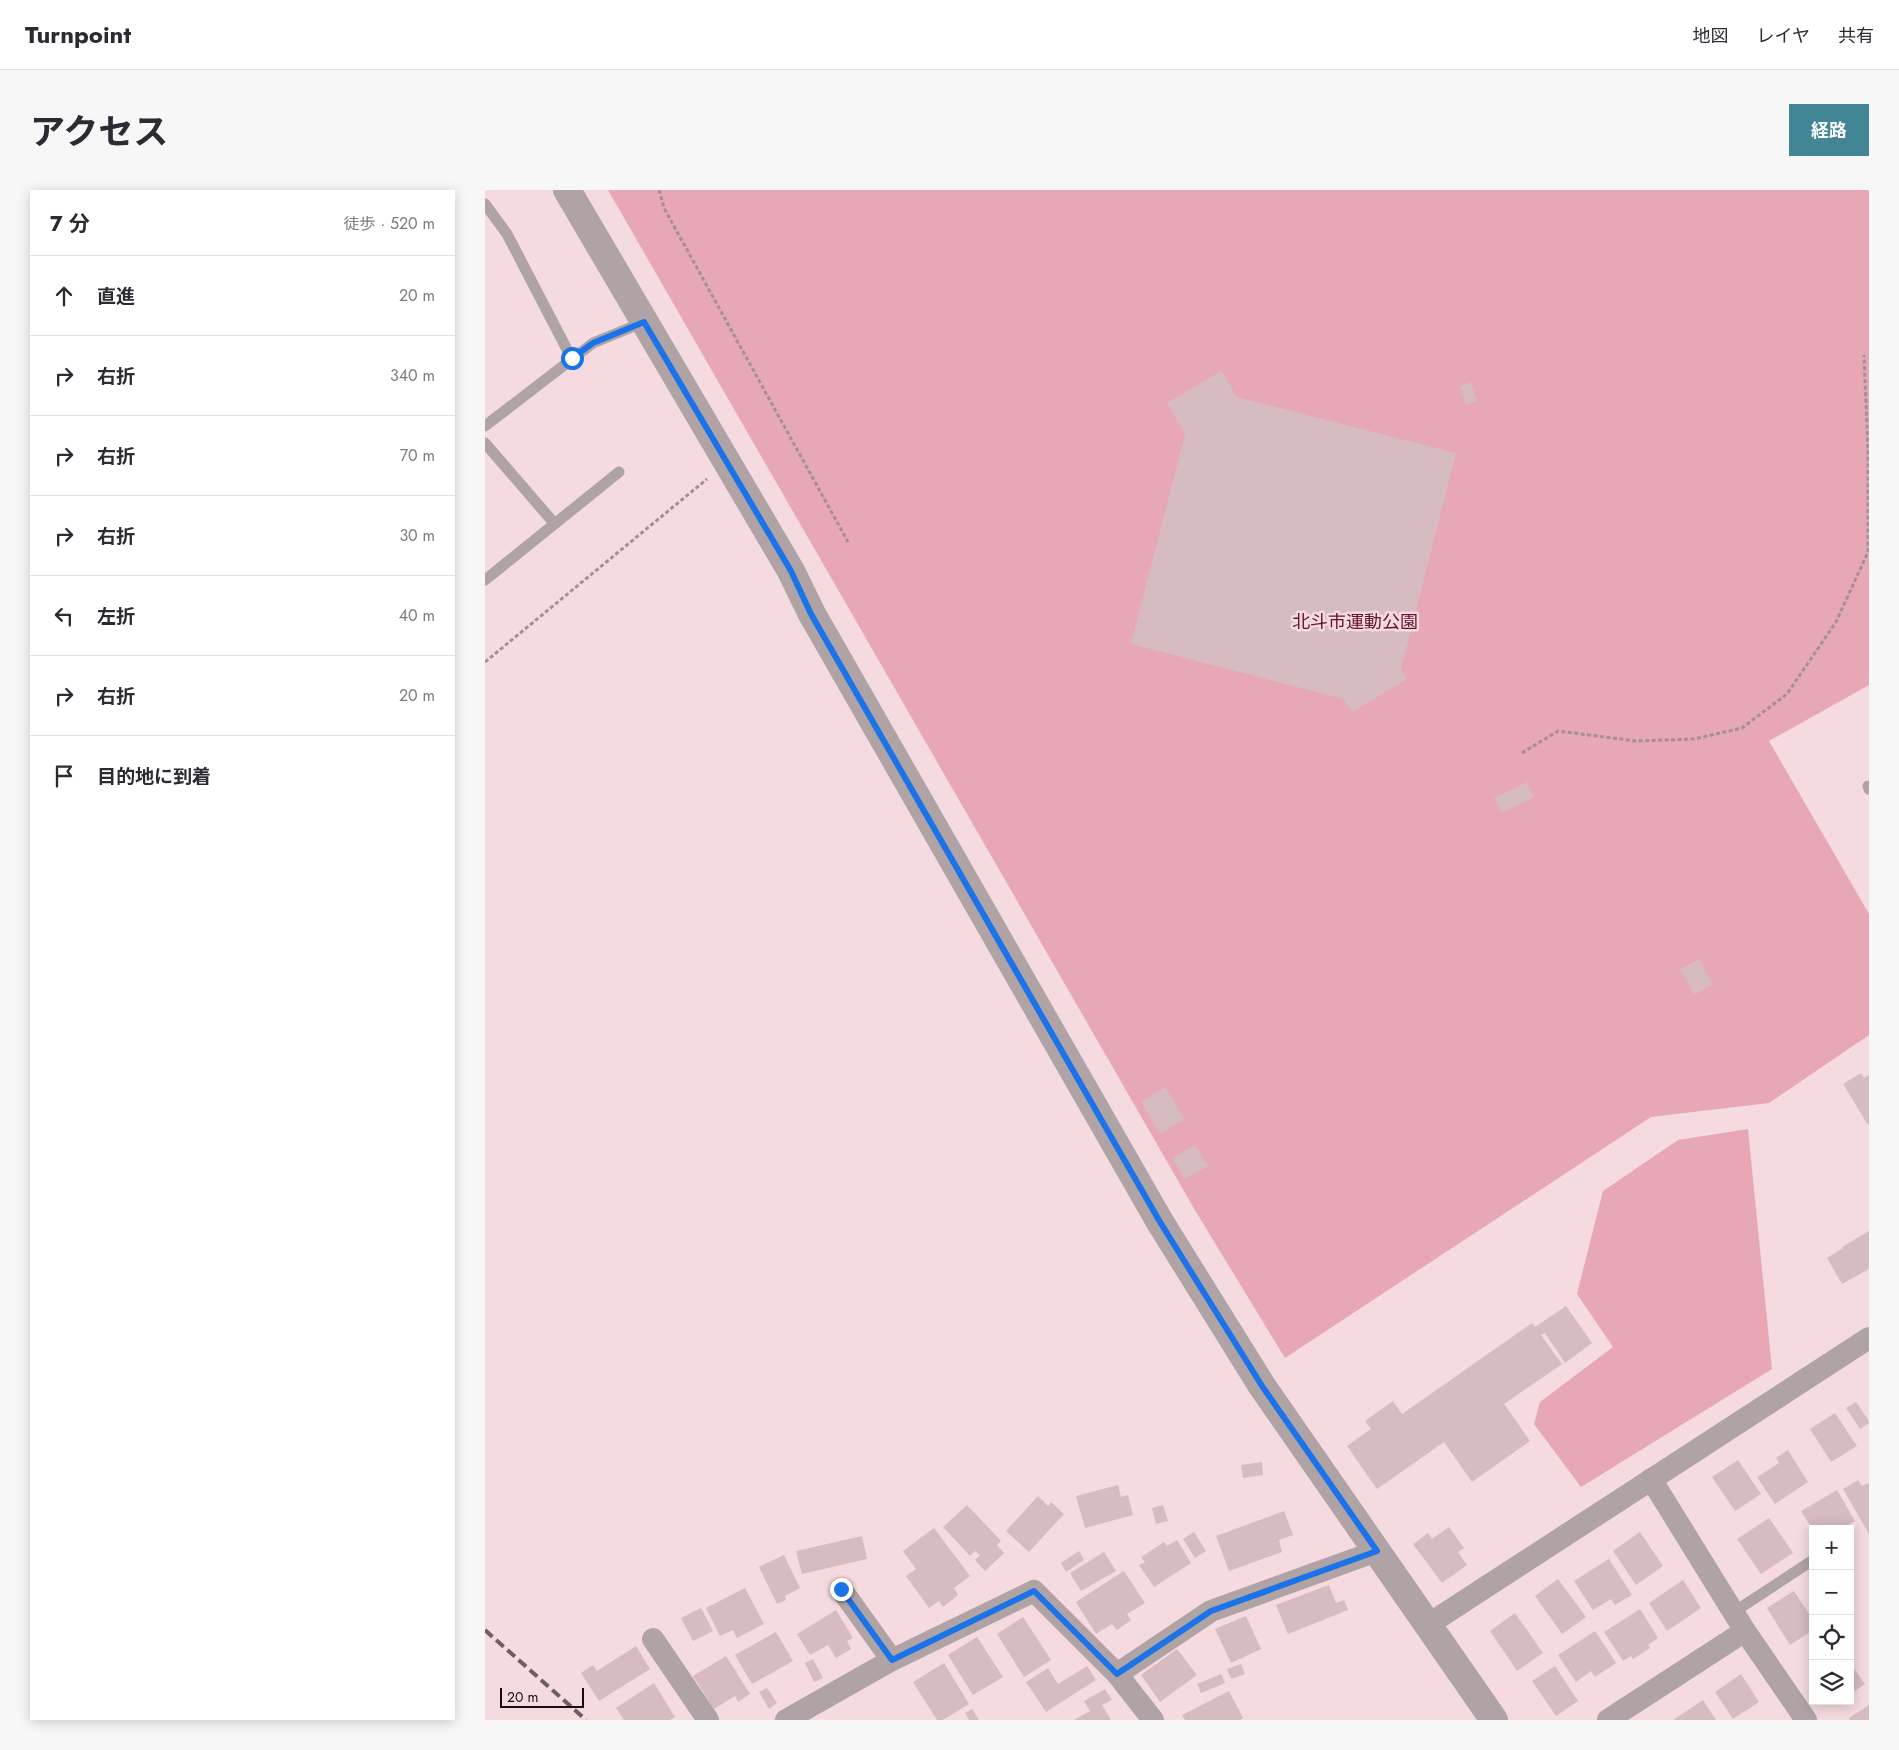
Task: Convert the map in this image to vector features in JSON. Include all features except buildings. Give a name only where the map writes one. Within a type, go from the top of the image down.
[{"type":"street","points":[[567,190],[791,571],[811,614],[1160,1222],[1262,1386],[1494,1720]]},
{"type":"street","points":[[1429,1624],[1869,1338]]},
{"type":"street","points":[[1651,1479],[1745,1632],[1806,1720]]},
{"type":"street","points":[[1117,1674],[1211,1611],[1377,1551]]},
{"type":"street","points":[[841,1589],[892,1660]]},
{"type":"street","points":[[786,1720],[892,1660],[1034,1591],[1117,1674],[1153,1720]]},
{"type":"street","points":[[1621,1717],[1745,1632]]},
{"type":"street","points":[[653,1639],[708,1720]]},
{"type":"lane","points":[[485,204],[507,234],[572,358]]},
{"type":"lane","points":[[485,426],[593,343],[644,322]]},
{"type":"lane","points":[[485,443],[554,523]]},
{"type":"lane","points":[[485,580],[619,472]]},
{"type":"lane","points":[[1734,1612],[1809,1563]]},
{"type":"path","points":[[659,190],[664,208],[847,542]]},
{"type":"path","points":[[1522,753],[1558,731],[1636,741],[1694,739],[1742,728],[1787,694],[1836,622],[1868,552],[1868,451],[1864,355]]},
{"type":"path","points":[[485,662],[727,462]]},
{"type":"green space","name":"北斗市運動公園","points":[[608,190],[1869,190],[1869,685],[1769,741],[1869,914],[1869,1035],[1769,1103],[1651,1117],[1285,1358],[1196,1212]]},
{"type":"green space","points":[[1748,1129],[1772,1369],[1581,1487],[1534,1424],[1540,1402],[1613,1347],[1577,1294],[1603,1191],[1678,1140]]},
{"type":"railway","points":[[485,1630],[586,1720]]},
{"type":"route","points":[[572,358],[593,343],[644,322],[791,571],[811,614],[1160,1222],[1262,1386],[1377,1551],[1211,1611],[1117,1674],[1034,1591],[892,1660],[841,1589]]}]
